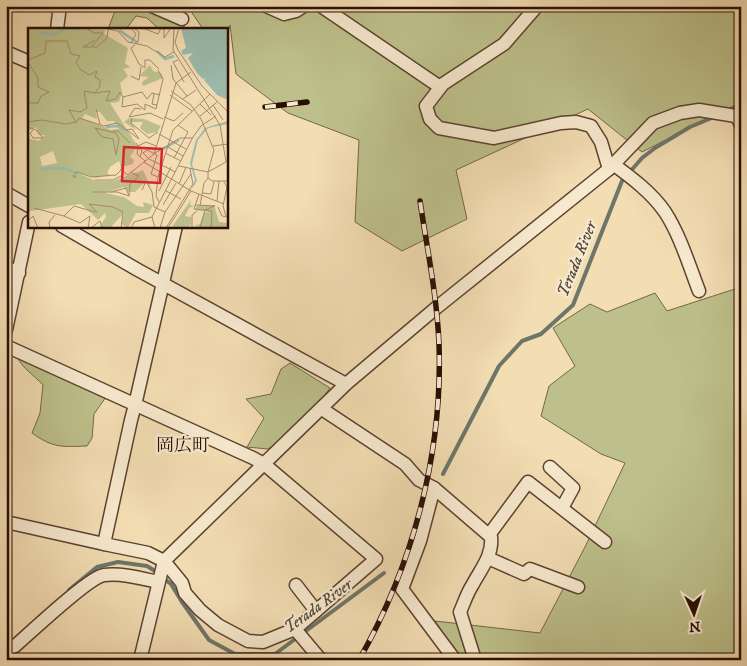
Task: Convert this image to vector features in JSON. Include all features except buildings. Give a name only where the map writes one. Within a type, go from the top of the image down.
[{"type":"street","points":[[57,28],[60,6]]},
{"type":"street","points":[[152,6],[182,19]]},
{"type":"street","points":[[266,6],[284,14],[296,11],[304,6]]},
{"type":"street","points":[[321,6],[440,88]]},
{"type":"street","points":[[537,6],[504,44],[463,70],[440,88],[426,106],[430,119],[439,128],[494,138],[561,123],[576,122],[591,126],[601,142],[611,167],[636,180],[664,211],[699,291]]},
{"type":"street","points":[[6,52],[28,62]]},
{"type":"street","points":[[140,660],[164,561],[346,384],[436,308],[611,167],[653,123],[680,113],[699,110],[737,117]]},
{"type":"street","points":[[6,193],[28,205]]},
{"type":"street","points":[[6,330],[28,227]]},
{"type":"street","points":[[66,228],[346,384]]},
{"type":"street","points":[[104,544],[176,228]]},
{"type":"street","points":[[6,267],[19,273]]},
{"type":"street","points":[[6,346],[264,464],[376,559],[295,629],[263,642],[248,641],[218,625],[200,610],[185,594],[182,582],[164,561],[148,553],[6,522]]},
{"type":"street","points":[[322,409],[405,464],[419,480],[434,488],[492,537],[488,558],[472,585],[460,612],[475,660]]},
{"type":"street","points":[[550,467],[574,488],[562,508]]},
{"type":"street","points":[[489,535],[528,482],[605,542]]},
{"type":"street","points":[[434,488],[420,542],[402,589],[455,660]]},
{"type":"street","points":[[488,558],[524,574],[530,569],[578,587]]},
{"type":"street","points":[[6,650],[15,646],[72,596],[102,575],[134,576],[158,582]]},
{"type":"street","points":[[296,585],[316,611]]},
{"type":"street","points":[[295,629],[321,660]]},
{"type":"green space","points":[[117,6],[138,6],[184,26],[183,28],[158,28],[147,18],[136,16],[127,28],[108,28]]},
{"type":"green space","points":[[193,6],[260,6],[273,15],[301,6],[741,6],[741,102],[642,152],[588,109],[456,170],[467,219],[402,251],[355,222],[359,140],[288,113],[236,74],[230,25],[228,32],[228,28],[202,28],[192,13]]},
{"type":"green space","points":[[741,287],[741,660],[462,660],[435,621],[540,633],[585,547],[625,463],[601,454],[541,416],[549,386],[575,366],[553,328],[590,304],[607,312],[655,293],[667,311]]},
{"type":"green space","points":[[17,357],[106,397],[94,414],[92,438],[87,446],[58,446],[46,442],[32,433],[40,413],[43,385],[26,369]]},
{"type":"green space","points":[[290,363],[330,388],[310,414],[277,443],[268,449],[247,447],[264,418],[246,399],[271,394],[281,369]]},
{"type":"waterway","name":"Terada River","points":[[727,111],[741,105]]},
{"type":"waterway","name":"Terada River","points":[[443,474],[499,366],[522,341],[541,334],[573,305],[622,181],[642,158],[655,148],[690,127],[714,117]]},
{"type":"waterway","name":"Terada River","points":[[69,590],[97,567],[118,562],[147,566],[158,573]]},
{"type":"waterway","name":"Terada River","points":[[163,578],[171,584],[209,640],[235,654],[275,654],[384,573]]},
{"type":"railway","points":[[265,107],[307,102]]},
{"type":"railway","points":[[359,660],[395,586],[409,547],[430,467],[436,426],[439,385],[438,326],[420,201]]},
{"type":"district","name":"岡広町","points":[[183,446]]}]
